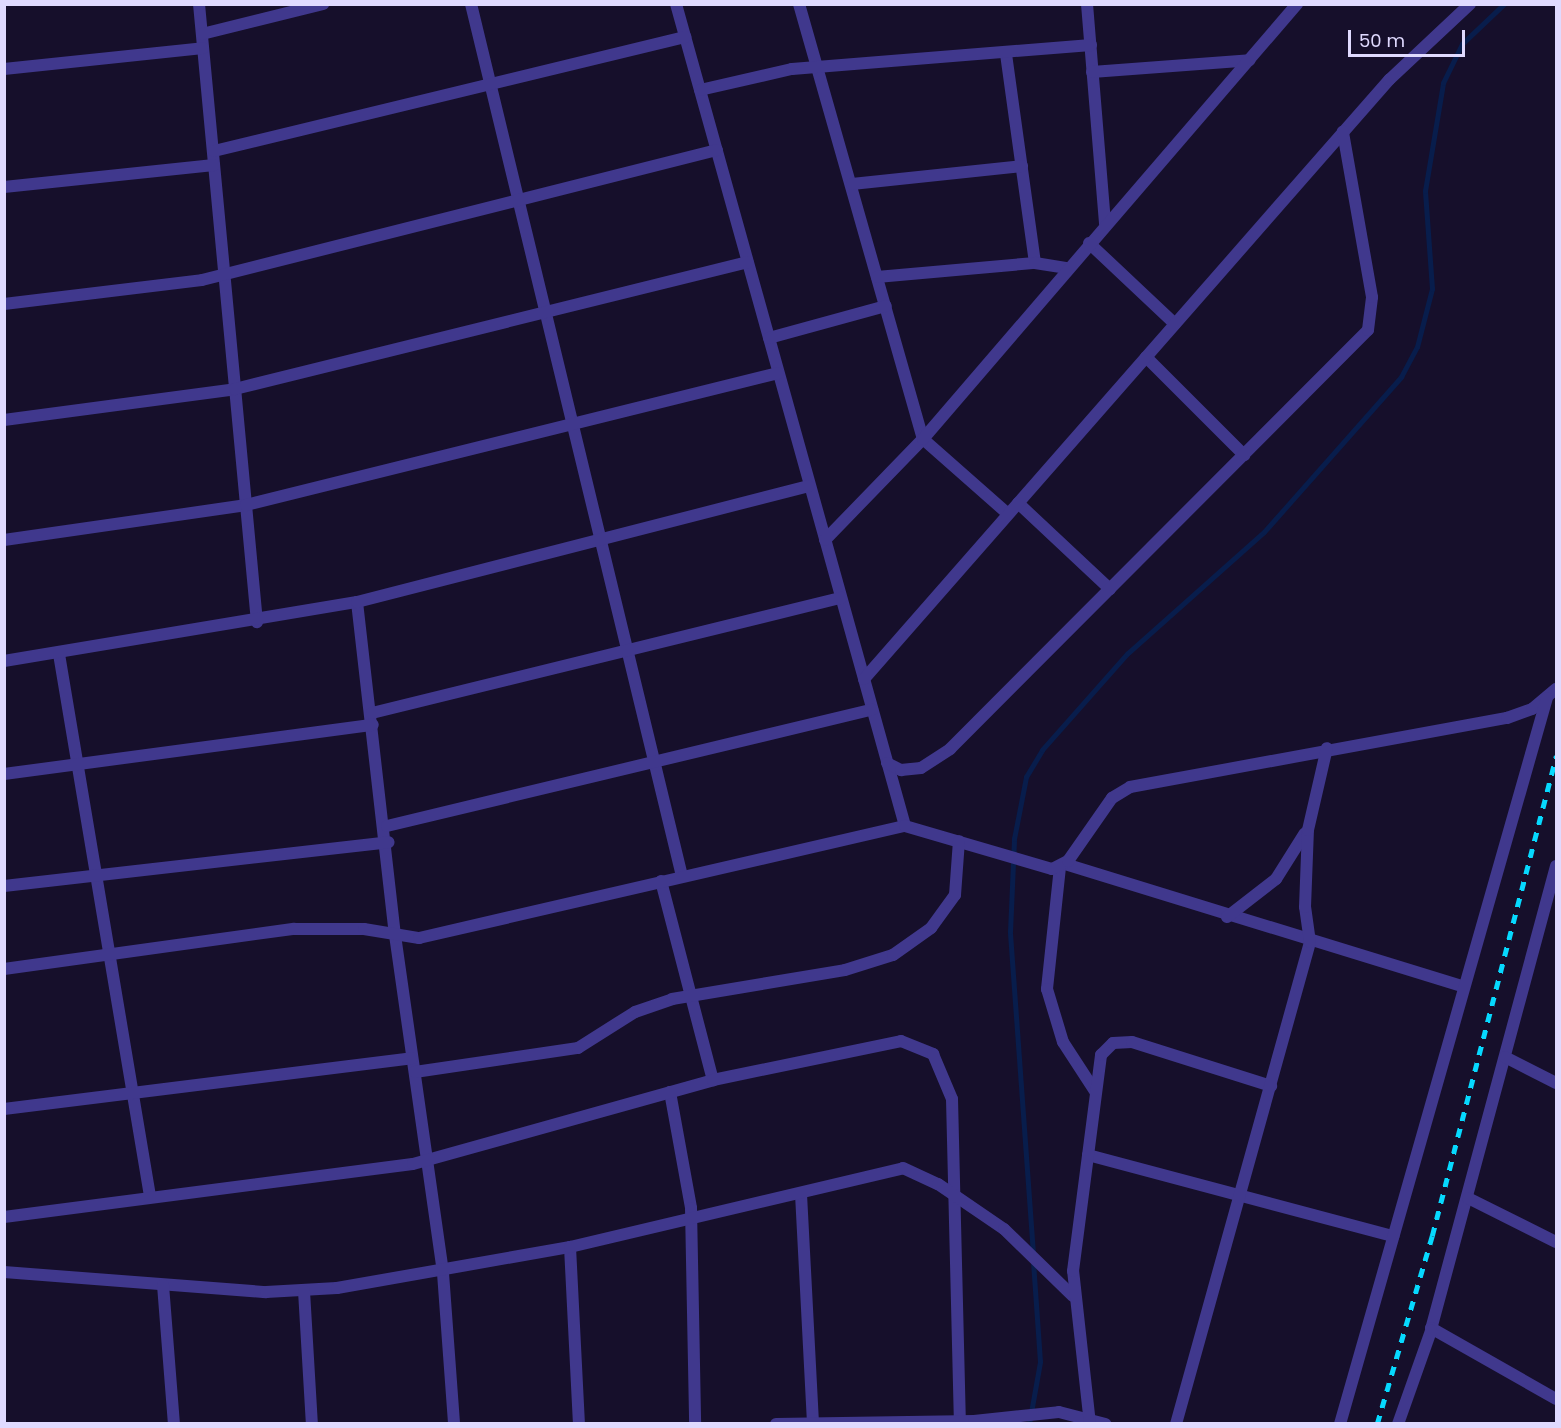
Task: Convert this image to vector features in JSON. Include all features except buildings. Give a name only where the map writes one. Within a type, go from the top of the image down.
[{"type":"street","points":[[199,4],[257,622]]},
{"type":"street","points":[[202,33],[323,4]]},
{"type":"street","points":[[471,4],[548,311],[682,876]]},
{"type":"street","points":[[676,4],[808,486],[905,826]]},
{"type":"street","points":[[799,4],[923,440],[1008,514]]},
{"type":"street","points":[[1087,4],[1105,224]]},
{"type":"street","points":[[825,540],[923,440],[1066,268],[1297,4]]},
{"type":"street","points":[[864,679],[1343,132],[1411,58],[1470,4]]},
{"type":"street","points":[[214,151],[685,37]]},
{"type":"street","points":[[699,90],[818,68],[1006,54],[1090,45]]},
{"type":"street","points":[[4,69],[203,48]]},
{"type":"street","points":[[1006,54],[1035,262]]},
{"type":"street","points":[[1092,72],[1250,60]]},
{"type":"street","points":[[887,764],[902,770],[921,768],[950,749],[1363,335],[1371,320],[1343,132]]},
{"type":"street","points":[[4,304],[224,273],[520,196],[717,150]]},
{"type":"street","points":[[4,187],[214,165]]},
{"type":"street","points":[[852,184],[1022,166]]},
{"type":"street","points":[[1089,243],[1175,324]]},
{"type":"street","points":[[4,420],[235,389],[748,262]]},
{"type":"street","points":[[877,277],[1035,262],[1066,268]]},
{"type":"street","points":[[769,338],[886,306]]},
{"type":"street","points":[[1146,357],[1244,455]]},
{"type":"street","points":[[4,540],[246,505],[778,373]]},
{"type":"street","points":[[4,661],[257,622],[357,602],[600,537],[808,486]]},
{"type":"street","points":[[1018,503],[1110,589]]},
{"type":"street","points":[[4,774],[372,719],[627,650],[841,598]]},
{"type":"street","points":[[357,602],[387,826],[395,935],[429,1160],[443,1273],[454,1424]]},
{"type":"street","points":[[59,654],[94,876],[150,1196]]},
{"type":"street","points":[[1095,1091],[1063,1042],[1047,989],[1062,866],[1112,798],[1130,787],[1327,748],[1508,718],[1552,693]]},
{"type":"street","points":[[1340,1424],[1462,986],[1552,693]]},
{"type":"street","points":[[387,826],[655,764],[872,710]]},
{"type":"street","points":[[1176,1424],[1310,942],[1305,907],[1308,830],[1327,748]]},
{"type":"street","points":[[4,969],[294,929],[430,936],[905,826],[1033,866],[1062,866],[1462,986]]},
{"type":"street","points":[[1227,917],[1276,879],[1308,830]]},
{"type":"street","points":[[415,1072],[578,1048],[635,1012],[692,994],[845,970],[893,955],[932,928],[955,895],[959,841]]},
{"type":"street","points":[[4,886],[388,842]]},
{"type":"street","points":[[1398,1424],[1431,1331],[1557,866]]},
{"type":"street","points":[[661,881],[713,1080]]},
{"type":"street","points":[[1091,1422],[1072,1296],[1101,1055],[1122,1042],[1270,1086]]},
{"type":"street","points":[[4,1217],[150,1196],[345,1175],[429,1160],[713,1080],[867,1044],[916,1044],[933,1054],[948,1082],[956,1196],[960,1422]]},
{"type":"street","points":[[1505,1057],[1557,1083]]},
{"type":"street","points":[[4,1109],[412,1058]]},
{"type":"street","points":[[670,1092],[691,1218],[695,1424]]},
{"type":"street","points":[[1088,1155],[1393,1236]]},
{"type":"street","points":[[4,1272],[163,1285],[304,1291],[443,1273],[570,1247],[903,1168],[956,1196],[1036,1256],[1072,1296]]},
{"type":"street","points":[[801,1194],[813,1422]]},
{"type":"street","points":[[1468,1198],[1557,1242]]},
{"type":"street","points":[[570,1247],[579,1424]]},
{"type":"street","points":[[163,1285],[174,1424]]},
{"type":"street","points":[[304,1291],[312,1424]]},
{"type":"street","points":[[1431,1331],[1557,1399]]},
{"type":"street","points":[[776,1424],[960,1422],[1059,1412],[1105,1424]]},
{"type":"waterway","points":[[1033,1254],[1010,932],[1014,839],[1026,777],[1042,750],[1127,654],[1264,532],[1401,377],[1417,347],[1432,289],[1425,191],[1443,83],[1462,44],[1504,4]]},
{"type":"waterway","points":[[1029,1424],[1040,1362],[1033,1263]]},
{"type":"railway","points":[[1377,1424],[1432,1236],[1556,756]]}]
